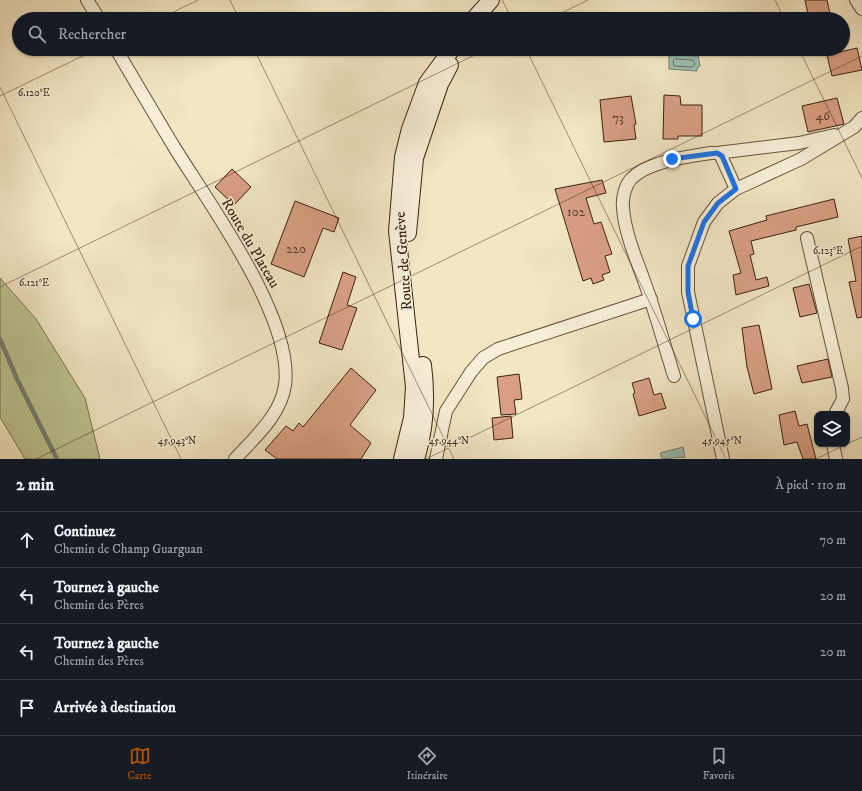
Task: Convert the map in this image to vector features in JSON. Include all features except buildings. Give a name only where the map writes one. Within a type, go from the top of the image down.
[{"type":"main road","points":[[480,12],[491,0]]},
{"type":"main road","name":"Route de Genève","points":[[402,459],[412,418],[414,387],[398,231],[403,158],[410,129],[427,83],[447,56]]},
{"type":"main road","name":"Route de Genève","points":[[416,459],[425,422],[426,390],[408,228],[412,186],[415,158],[440,84],[454,56]]},
{"type":"street","points":[[88,0],[95,12]]},
{"type":"street","points":[[856,0],[862,9]]},
{"type":"street","name":"Route du Plateau","points":[[120,56],[237,247],[265,299],[281,342],[286,372],[283,397],[264,428],[235,459]]},
{"type":"street","points":[[723,459],[688,292],[688,266],[704,222],[718,203],[736,189],[801,159],[854,127],[862,118]]},
{"type":"street","points":[[674,376],[651,300],[625,224],[622,206],[624,192],[630,180],[641,171],[672,159],[799,143],[842,133]]},
{"type":"street","points":[[717,153],[722,156],[736,189]]},
{"type":"street","points":[[807,238],[842,388],[843,399],[837,411]]},
{"type":"street","points":[[436,459],[446,411],[471,372],[483,358],[498,349],[651,300]]},
{"type":"street","points":[[834,447],[836,459]]},
{"type":"green space","points":[[0,278],[36,319],[85,398],[100,459],[25,459],[0,417]]},
{"type":"water","points":[[669,56],[698,56],[700,66],[697,68],[697,71],[669,69]]},
{"type":"water","points":[[683,447],[685,457],[662,459],[660,453]]},
{"type":"waterway","points":[[0,339],[17,379],[57,459]]},
{"type":"route","points":[[672,159],[717,153],[722,156],[736,189],[718,203],[704,222],[688,266],[688,292],[693,319]]}]
